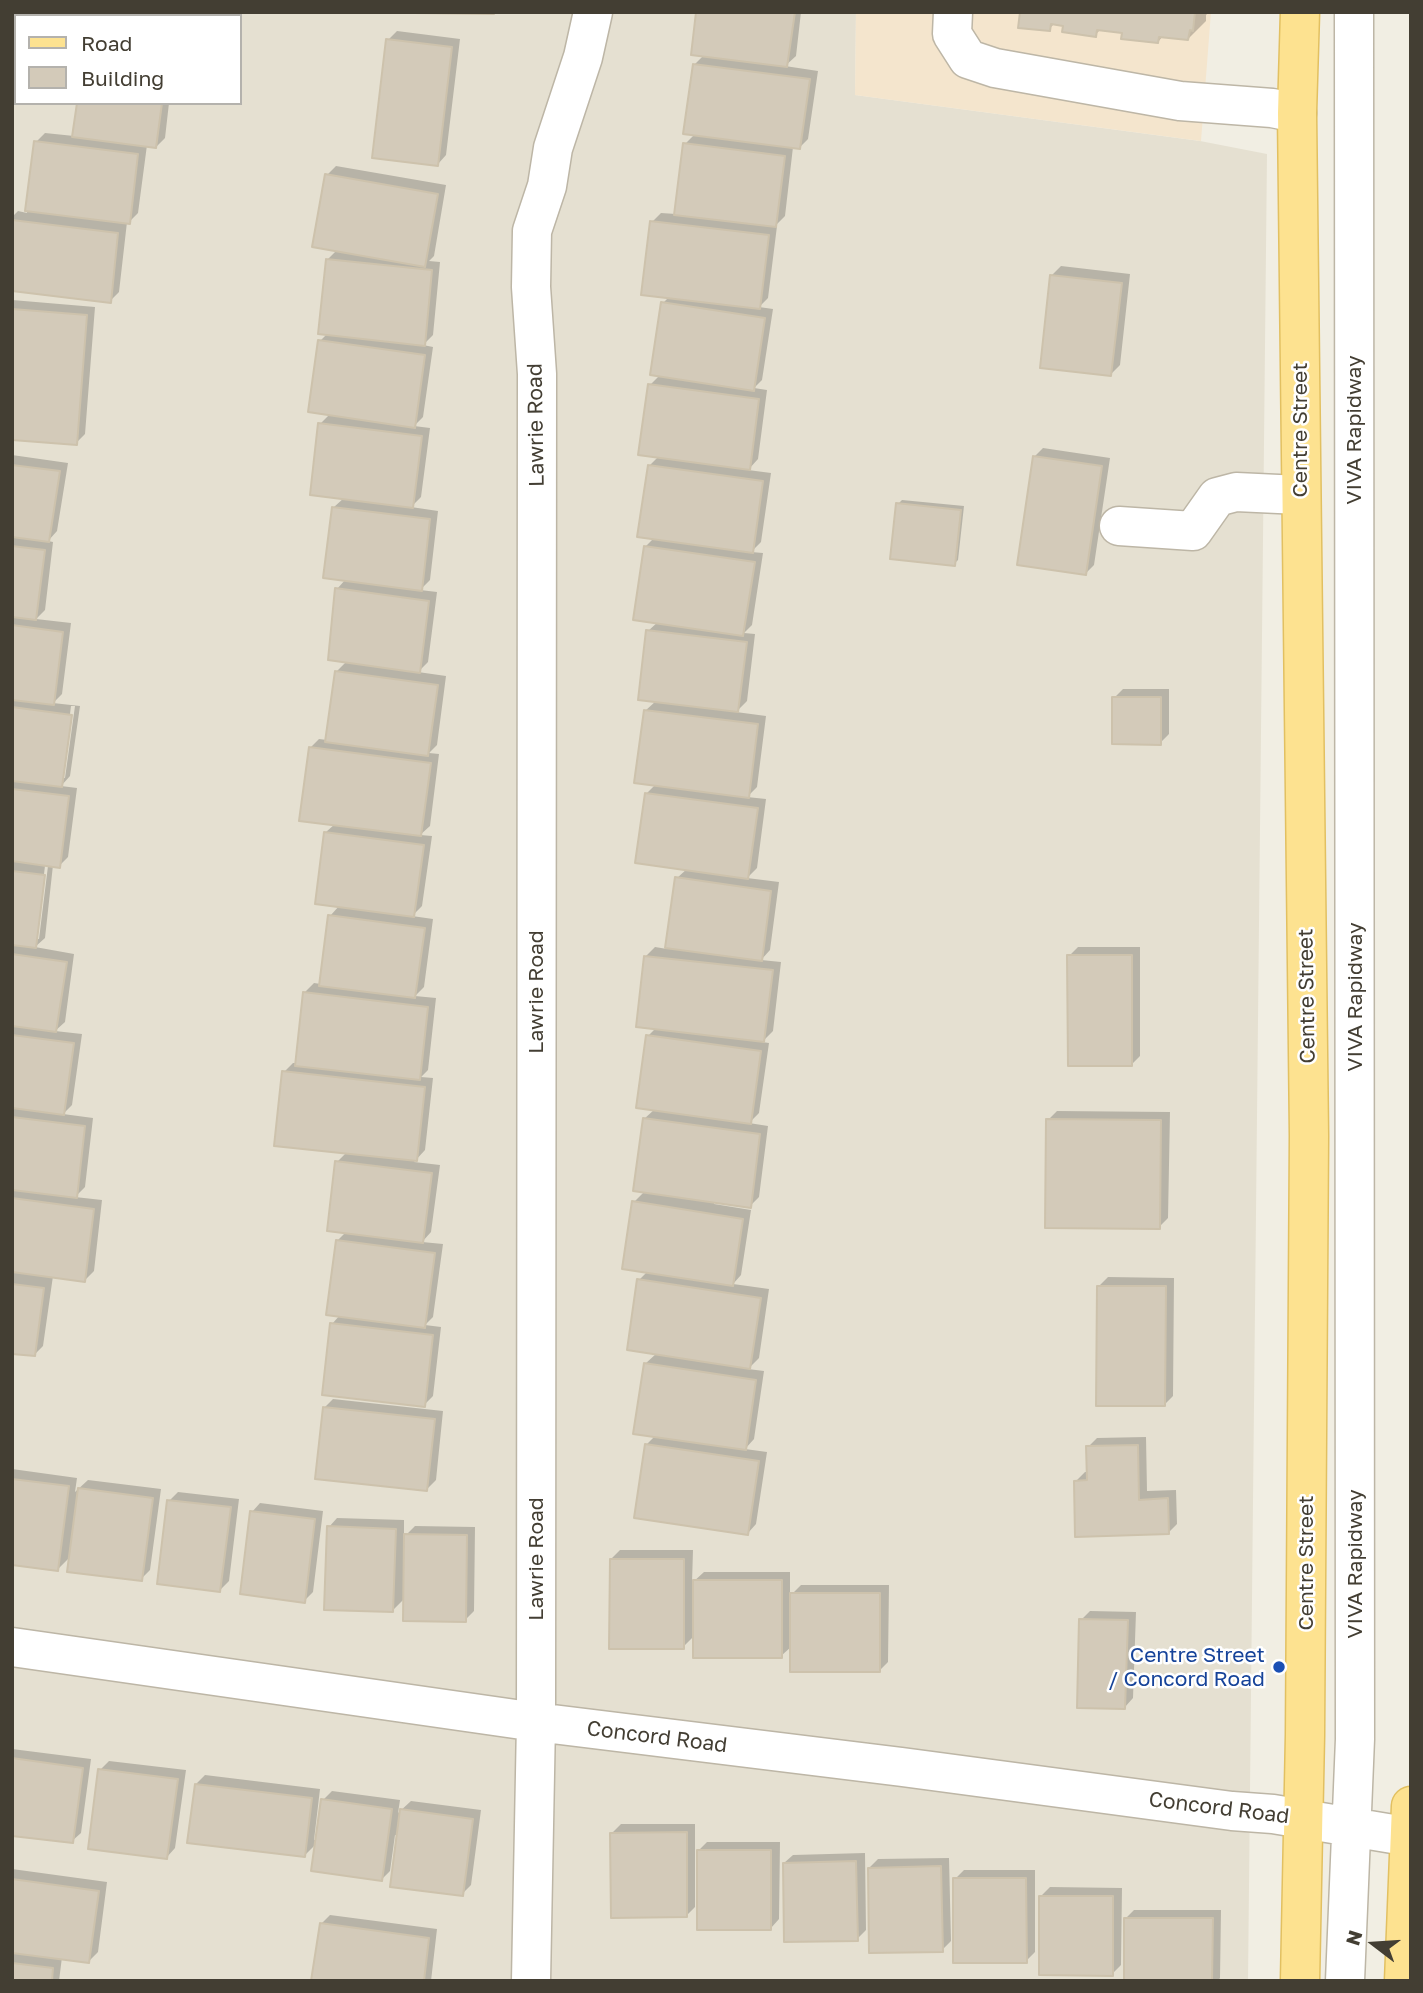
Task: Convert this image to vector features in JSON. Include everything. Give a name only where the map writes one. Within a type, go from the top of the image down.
[{"type":"main road","name":"Centre Street","points":[[1300,12],[1297,113],[1300,495],[1309,1136],[1305,1721],[1300,1981]]},
{"type":"main road","points":[[1404,1981],[1410,1827]]},
{"type":"street","name":"Lawrie Road","points":[[531,1981],[536,1722],[537,374],[531,287],[532,231],[547,186],[553,148],[583,57],[593,12]]},
{"type":"street","points":[[953,12],[952,34],[968,59],[995,68],[1180,101],[1272,108],[1297,113]]},
{"type":"street","name":"VIVA Rapidway","points":[[1345,1981],[1355,1739],[1354,12]]},
{"type":"street","points":[[1119,526],[1193,531],[1217,497],[1236,492],[1300,495]]},
{"type":"street","name":"Concord Road","points":[[12,1647],[536,1722],[1232,1811],[1273,1814],[1352,1828],[1410,1827]]},
{"type":"shaded area","points":[[12,12],[856,12],[855,95],[1200,141],[1267,154],[1248,1981],[12,1981]]},
{"type":"shaded area","points":[[856,12],[1211,12],[1201,141],[855,95]]},
{"type":"building","points":[[108,12],[179,12],[178,14],[106,14]]},
{"type":"building","points":[[494,12],[494,14],[414,13]]},
{"type":"building","points":[[696,12],[795,12],[787,67],[691,55]]},
{"type":"building","points":[[1020,12],[1195,12],[1193,31],[1190,30],[1188,40],[1159,37],[1158,43],[1121,39],[1122,33],[1097,30],[1096,37],[1062,32],[1063,26],[1051,24],[1050,31],[1018,28]]},
{"type":"building","points":[[386,39],[452,47],[438,166],[372,158]]},
{"type":"building","points":[[693,64],[810,79],[800,149],[683,134]]},
{"type":"building","points":[[77,105],[162,105],[156,148],[72,137]]},
{"type":"building","points":[[34,141],[138,154],[130,224],[25,211]]},
{"type":"building","points":[[683,143],[785,156],[776,227],[674,215]]},
{"type":"building","points":[[325,174],[438,194],[425,267],[312,247]]},
{"type":"building","points":[[12,220],[118,233],[111,303],[12,291]]},
{"type":"building","points":[[650,221],[769,235],[760,309],[641,295]]},
{"type":"building","points":[[326,259],[432,270],[425,346],[318,334]]},
{"type":"building","points":[[1050,275],[1122,283],[1111,376],[1040,368]]},
{"type":"building","points":[[661,302],[765,318],[754,391],[650,375]]},
{"type":"building","points":[[12,309],[87,315],[77,445],[12,440]]},
{"type":"building","points":[[318,340],[425,355],[415,428],[308,412]]},
{"type":"building","points":[[648,384],[759,399],[750,470],[638,455]]},
{"type":"building","points":[[318,423],[422,436],[413,508],[310,495]]},
{"type":"building","points":[[1033,456],[1102,466],[1086,575],[1017,565]]},
{"type":"building","points":[[12,465],[60,471],[49,542],[12,537]]},
{"type":"building","points":[[648,465],[763,481],[753,553],[637,537]]},
{"type":"building","points":[[896,503],[961,510],[955,566],[890,559]]},
{"type":"building","points":[[332,507],[430,519],[422,591],[323,578]]},
{"type":"building","points":[[12,546],[45,550],[36,620],[12,617]]},
{"type":"building","points":[[644,546],[755,562],[743,636],[633,620]]},
{"type":"building","points":[[335,588],[429,601],[420,673],[328,660]]},
{"type":"building","points":[[12,625],[63,632],[54,705],[12,700]]},
{"type":"building","points":[[646,630],[747,642],[738,712],[638,700]]},
{"type":"building","points":[[335,671],[438,685],[428,756],[325,742]]},
{"type":"building","points":[[1112,697],[1161,697],[1161,745],[1112,744]]},
{"type":"building","points":[[12,707],[72,715],[62,787],[12,781]]},
{"type":"building","points":[[644,710],[758,724],[749,798],[634,783]]},
{"type":"building","points":[[309,747],[431,763],[421,836],[299,821]]},
{"type":"building","points":[[12,789],[69,796],[60,868],[12,861]]},
{"type":"building","points":[[645,793],[758,808],[748,879],[635,863]]},
{"type":"building","points":[[324,832],[424,845],[414,917],[315,904]]},
{"type":"building","points":[[12,871],[45,875],[36,948],[12,945]]},
{"type":"building","points":[[675,877],[771,891],[762,961],[665,948]]},
{"type":"building","points":[[328,915],[425,928],[415,998],[319,986]]},
{"type":"building","points":[[12,954],[67,962],[56,1032],[12,1026]]},
{"type":"building","points":[[1067,955],[1132,955],[1132,1066],[1068,1066]]},
{"type":"building","points":[[644,956],[773,970],[764,1042],[636,1027]]},
{"type":"building","points":[[303,992],[428,1007],[420,1080],[295,1066]]},
{"type":"building","points":[[12,1035],[74,1043],[64,1115],[12,1108]]},
{"type":"building","points":[[646,1035],[761,1051],[751,1124],[636,1108]]},
{"type":"building","points":[[282,1071],[425,1087],[417,1161],[274,1146]]},
{"type":"building","points":[[12,1117],[85,1126],[77,1198],[12,1190]]},
{"type":"building","points":[[643,1118],[760,1134],[751,1208],[633,1191]]},
{"type":"building","points":[[1046,1119],[1161,1120],[1160,1229],[1045,1228]]},
{"type":"building","points":[[335,1161],[432,1173],[423,1243],[327,1231]]},
{"type":"building","points":[[12,1198],[94,1209],[85,1282],[12,1272]]},
{"type":"building","points":[[632,1201],[743,1219],[733,1286],[622,1269]]},
{"type":"building","points":[[336,1240],[435,1253],[425,1328],[326,1315]]},
{"type":"building","points":[[637,1279],[761,1298],[750,1369],[627,1350]]},
{"type":"building","points":[[12,1284],[44,1288],[35,1356],[12,1354]]},
{"type":"building","points":[[1097,1286],[1166,1286],[1165,1406],[1096,1406]]},
{"type":"building","points":[[330,1323],[433,1335],[425,1407],[322,1395]]},
{"type":"building","points":[[644,1363],[756,1380],[746,1450],[633,1434]]},
{"type":"building","points":[[323,1407],[435,1419],[427,1491],[315,1479]]},
{"type":"building","points":[[645,1444],[759,1461],[748,1535],[634,1518]]},
{"type":"building","points":[[1138,1445],[1139,1500],[1168,1498],[1169,1534],[1075,1537],[1074,1481],[1087,1480],[1086,1446]]},
{"type":"building","points":[[12,1479],[69,1486],[58,1571],[12,1565]]},
{"type":"building","points":[[78,1488],[153,1498],[142,1581],[67,1572]]},
{"type":"building","points":[[167,1500],[231,1507],[220,1592],[157,1584]]},
{"type":"building","points":[[250,1511],[315,1519],[305,1603],[240,1594]]},
{"type":"building","points":[[327,1526],[396,1529],[393,1612],[324,1610]]},
{"type":"building","points":[[404,1534],[467,1535],[466,1622],[403,1621]]},
{"type":"building","points":[[610,1559],[684,1559],[684,1649],[609,1649]]},
{"type":"building","points":[[693,1580],[782,1580],[782,1658],[693,1658]]},
{"type":"building","points":[[790,1593],[880,1593],[880,1672],[790,1672]]},
{"type":"building","points":[[1079,1619],[1128,1620],[1125,1709],[1077,1708]]},
{"type":"building","points":[[12,1758],[83,1768],[73,1843],[12,1836]]},
{"type":"building","points":[[98,1769],[178,1779],[167,1859],[88,1849]]},
{"type":"building","points":[[195,1784],[312,1798],[305,1857],[187,1843]]},
{"type":"building","points":[[321,1799],[392,1809],[382,1881],[311,1871]]},
{"type":"building","points":[[400,1809],[473,1819],[463,1896],[390,1887]]},
{"type":"building","points":[[687,1832],[687,1917],[611,1918],[610,1833]]},
{"type":"building","points":[[697,1850],[771,1850],[771,1930],[697,1930]]},
{"type":"building","points":[[856,1861],[858,1941],[784,1942],[783,1863]]},
{"type":"building","points":[[941,1866],[943,1952],[869,1953],[868,1868]]},
{"type":"building","points":[[953,1878],[1026,1878],[1027,1963],[953,1963]]},
{"type":"building","points":[[12,1879],[99,1891],[89,1963],[12,1953]]},
{"type":"building","points":[[1039,1896],[1113,1896],[1113,1976],[1039,1975]]},
{"type":"building","points":[[1124,1918],[1213,1918],[1212,1981],[1124,1981]]},
{"type":"building","points":[[320,1923],[429,1938],[424,1981],[311,1981]]},
{"type":"building","points":[[12,1963],[53,1968],[52,1981],[12,1981]]},
{"type":"place","name":"Centre Street / Concord Road","points":[[1279,1667]]}]
